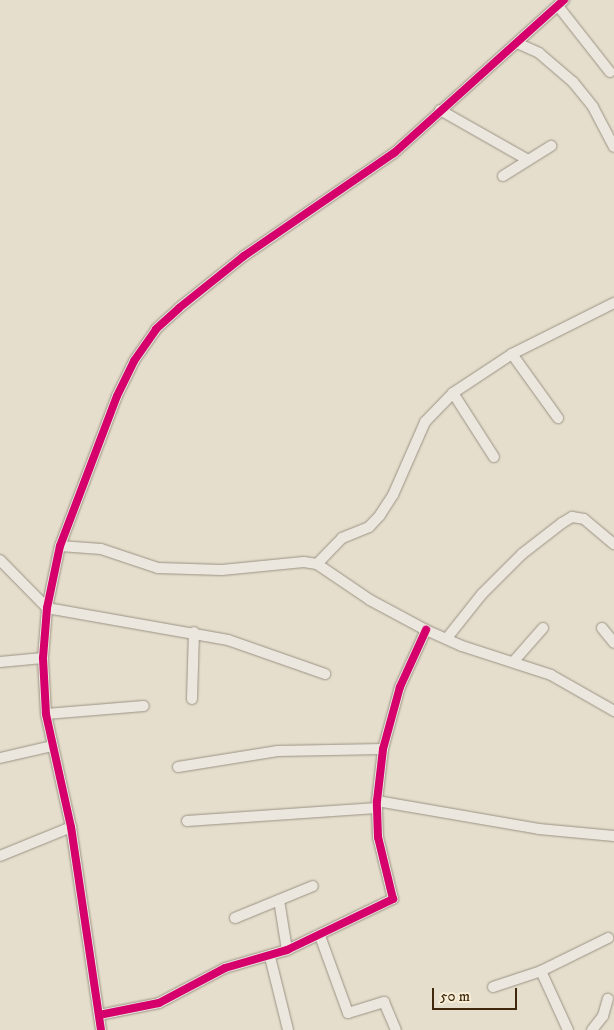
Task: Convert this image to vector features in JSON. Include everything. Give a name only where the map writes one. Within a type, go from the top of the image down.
[{"type":"street","points":[[101,1030],[71,827],[46,714],[43,658],[47,608],[60,546],[117,396],[134,361],[156,329],[216,276],[394,153],[561,3],[610,72]]},
{"type":"street","points":[[518,43],[539,53],[573,82],[593,107],[614,146]]},
{"type":"street","points":[[440,110],[528,160]]},
{"type":"street","points":[[504,176],[551,146]]},
{"type":"street","points":[[317,564],[342,538],[370,527],[380,515],[393,494],[425,422],[453,393],[512,354],[614,303]]},
{"type":"street","points":[[512,354],[558,418]]},
{"type":"street","points":[[453,393],[494,457]]},
{"type":"street","points":[[447,638],[482,594],[522,554],[572,517],[584,519],[614,544]]},
{"type":"street","points":[[60,546],[101,550],[158,568],[222,570],[304,562],[317,564],[370,600],[426,630],[514,661],[565,682],[614,711]]},
{"type":"street","points":[[0,560],[47,608],[194,632],[228,640],[325,674]]},
{"type":"street","points":[[514,661],[543,628]]},
{"type":"street","points":[[602,628],[614,643]]},
{"type":"street","points":[[99,1015],[159,1003],[225,968],[270,957],[320,936],[394,899],[378,837],[377,804],[383,749],[400,687],[426,630]]},
{"type":"street","points":[[192,699],[194,632]]},
{"type":"street","points":[[0,662],[43,658]]},
{"type":"street","points":[[46,714],[144,706]]},
{"type":"street","points":[[0,758],[52,746]]},
{"type":"street","points":[[178,767],[278,751],[383,749]]},
{"type":"street","points":[[187,821],[377,804],[539,828],[614,836]]},
{"type":"street","points":[[0,856],[71,827]]},
{"type":"street","points":[[235,918],[313,886]]},
{"type":"street","points":[[279,900],[287,950]]},
{"type":"street","points":[[320,936],[348,1013],[384,1002],[396,1030]]},
{"type":"street","points":[[493,987],[541,971],[608,938]]},
{"type":"street","points":[[270,957],[288,1030]]},
{"type":"street","points":[[541,971],[568,1030]]},
{"type":"street","points":[[592,1030],[603,1016],[608,999]]},
{"type":"cycle path","points":[[101,1030],[71,827],[46,714],[43,658],[47,608],[60,546],[117,396],[134,361],[156,329],[179,308],[244,256],[394,153],[564,0]]},
{"type":"cycle path","points":[[99,1015],[159,1003],[225,968],[287,950],[393,899],[378,837],[377,801],[383,749],[400,687],[426,630]]}]
